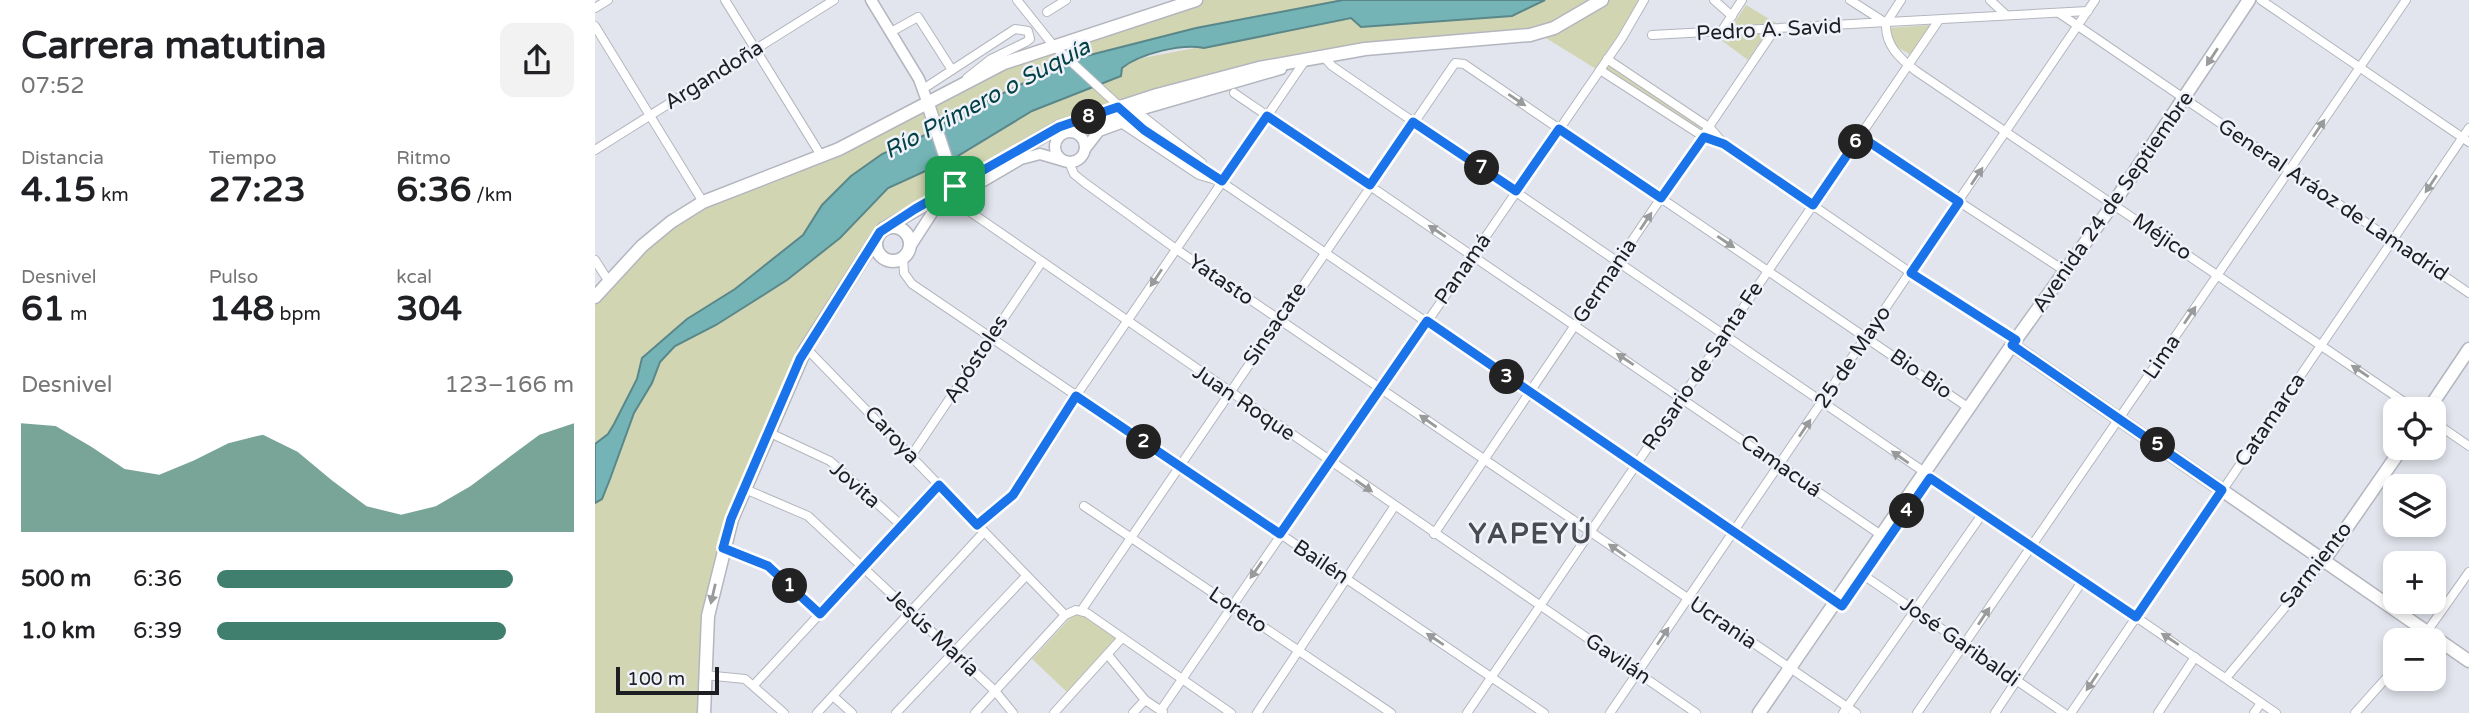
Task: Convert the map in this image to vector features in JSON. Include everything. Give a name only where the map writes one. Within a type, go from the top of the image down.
[{"type":"main road","points":[[595,297],[659,232],[703,202],[822,156],[1004,62],[1058,50],[1165,4],[1196,0]]},
{"type":"main road","points":[[704,713],[708,615],[723,548],[768,432],[806,348],[880,233],[955,186],[1059,127],[1118,113],[1259,68],[1375,48],[1530,35],[1554,28],[1602,0]]},
{"type":"main road","name":"Avenida 24 de Septiembre","points":[[1759,713],[1793,670],[2016,347],[2249,0]]},
{"type":"main road","points":[[927,101],[955,186]]},
{"type":"main road","points":[[894,226],[904,231],[907,252],[893,261],[882,257],[876,248],[880,233],[894,226]]},
{"type":"main road","points":[[2016,347],[2122,415],[2326,558],[2419,628]]},
{"type":"main road","name":"Avenida 24 de Septiembre","points":[[1859,573],[1881,535],[1927,476],[1969,408],[2016,347]]},
{"type":"main road","points":[[2437,397],[2469,349]]},
{"type":"main road","name":"Sarmiento","points":[[2326,558],[2394,460]]},
{"type":"main road","points":[[2446,643],[2469,653]]},
{"type":"main road","points":[[2446,646],[2469,661]]},
{"type":"main road","name":"Avenida 24 de Septiembre","points":[[1768,713],[1793,670]]},
{"type":"street","points":[[595,8],[608,0]]},
{"type":"street","points":[[725,0],[822,156]]},
{"type":"street","name":"Argandoña","points":[[595,150],[834,0]]},
{"type":"street","points":[[871,0],[927,101],[952,70],[1015,29],[1022,28],[1029,33],[1026,43],[984,64],[959,84]]},
{"type":"street","points":[[1017,0],[1058,50],[1118,113],[1199,174],[1222,181]]},
{"type":"street","points":[[1047,12],[1066,0]]},
{"type":"street","name":"Panamá","points":[[1162,711],[1280,534],[1600,70],[1644,0]]},
{"type":"street","points":[[1714,0],[1732,16]]},
{"type":"street","points":[[1721,32],[1742,0]]},
{"type":"street","points":[[1850,0],[1886,23],[1901,0]]},
{"type":"street","points":[[1990,0],[2006,15]]},
{"type":"street","name":"25 de Mayo","points":[[1610,713],[2095,0]]},
{"type":"street","points":[[2261,0],[2466,140]]},
{"type":"street","name":"Lima","points":[[1917,713],[2406,0]]},
{"type":"street","name":"Pedro A. Savid","points":[[1651,35],[2088,10]]},
{"type":"street","name":"General Aráoz de Lamadrid","points":[[2059,13],[2469,293]]},
{"type":"street","points":[[891,32],[918,17],[952,70]]},
{"type":"street","name":"Rosario de Santa Fe","points":[[1467,713],[1939,20]]},
{"type":"street","name":"Méjico","points":[[1886,23],[1888,41],[1908,65],[2397,397]]},
{"type":"street","points":[[595,26],[703,202]]},
{"type":"street","name":"Germania","points":[[1434,534],[1775,29]]},
{"type":"street","points":[[1324,57],[1332,66],[1413,122],[2276,713]]},
{"type":"street","points":[[1607,59],[1710,128],[1724,144],[2016,347]]},
{"type":"street","points":[[1136,111],[1304,62]]},
{"type":"street","points":[[817,713],[1013,495],[1076,396],[1304,62]]},
{"type":"street","name":"Sinsacate","points":[[1081,611],[1227,392],[1451,66],[1460,63]]},
{"type":"street","name":"Bio Bio","points":[[1460,63],[1969,408]]},
{"type":"street","points":[[1600,70],[1704,137],[1724,144]]},
{"type":"street","name":"Camacuá","points":[[1234,93],[1881,535]]},
{"type":"street","points":[[1136,111],[1222,181]]},
{"type":"street","points":[[988,167],[1118,113]]},
{"type":"street","points":[[907,252],[930,214],[1026,157],[1040,154],[1067,161],[1081,157],[1099,131],[1118,113]]},
{"type":"street","points":[[1118,113],[1222,181],[1838,604]]},
{"type":"street","name":"Catamarca","points":[[2071,713],[2321,344],[2466,140],[2469,128]]},
{"type":"street","points":[[1072,131],[1081,136],[1085,149]]},
{"type":"street","points":[[1860,136],[2066,271]]},
{"type":"street","points":[[1058,137],[1056,150],[1067,161]]},
{"type":"street","name":"Yatasto","points":[[1067,161],[1074,174],[1085,183],[1176,248],[1590,531]]},
{"type":"street","name":"Juan Roque","points":[[947,203],[966,209],[1540,606]]},
{"type":"street","name":"Bailén","points":[[907,252],[903,269],[908,281],[1544,713]]},
{"type":"street","points":[[595,260],[609,282]]},
{"type":"street","name":"Apóstoles","points":[[911,456],[1041,263]]},
{"type":"street","name":"Caroya","points":[[806,348],[813,351],[980,529],[1065,615]]},
{"type":"street","points":[[2446,430],[2469,446]]},
{"type":"street","name":"Jovita","points":[[768,432],[830,461],[901,526]]},
{"type":"street","points":[[754,685],[939,485]]},
{"type":"street","name":"Jesús María","points":[[745,489],[802,512],[995,691],[1013,713]]},
{"type":"street","name":"Loreto","points":[[1084,506],[1391,713]]},
{"type":"street","points":[[1257,713],[1394,507]]},
{"type":"street","points":[[1845,710],[1983,513]]},
{"type":"street","name":"Ucrania","points":[[1590,531],[1793,670],[1845,710],[1856,713]]},
{"type":"street","points":[[723,548],[768,566],[820,614]]},
{"type":"street","name":"Sarmiento","points":[[2226,678],[2326,558]]},
{"type":"street","points":[[2431,628],[2469,572]]},
{"type":"street","name":"José Garibaldi","points":[[1859,573],[2064,713]]},
{"type":"street","points":[[895,713],[1026,576]]},
{"type":"street","points":[[1995,713],[2083,580]]},
{"type":"street","name":"Gavilán","points":[[1540,606],[1696,713]]},
{"type":"street","points":[[975,713],[1072,610],[1081,611],[1230,713]]},
{"type":"street","points":[[1054,713],[1122,638]]},
{"type":"street","points":[[1108,655],[1145,700],[1162,711]]},
{"type":"street","points":[[2158,713],[2196,657]]},
{"type":"street","points":[[704,675],[741,678],[754,685],[784,713]]},
{"type":"street","points":[[2355,713],[2383,682]]},
{"type":"street","points":[[833,696],[852,713]]},
{"type":"street","points":[[1133,713],[1145,700]]},
{"type":"street","points":[[2254,713],[2261,703]]},
{"type":"green space","points":[[1196,0],[1343,0],[1196,28],[1086,56],[1034,78],[934,131],[882,154],[851,176],[822,205],[803,235],[735,289],[687,319],[642,358],[637,379],[614,424],[608,434],[595,444],[595,297],[671,222],[795,168],[959,84]]},
{"type":"green space","points":[[1545,0],[1602,0],[1554,28],[1365,49],[1059,127],[888,227],[806,348],[745,489],[708,616],[704,713],[595,713],[595,503],[602,498],[634,413],[652,383],[660,362],[675,346],[716,325],[787,280],[840,238],[888,188],[956,157],[1009,123],[1122,68],[1132,60],[1351,18],[1362,27],[1512,16]]},
{"type":"green space","points":[[1606,0],[1641,0],[1596,69],[1541,35]]},
{"type":"green space","points":[[1746,5],[1776,23],[1730,29]]},
{"type":"green space","points":[[1930,25],[1911,55],[1897,47],[1888,28]]},
{"type":"green space","points":[[1767,33],[1748,60],[1717,37]]},
{"type":"green space","points":[[1608,65],[1708,128],[1705,132],[1605,70]]},
{"type":"green space","points":[[1084,615],[1116,638],[1067,692],[1032,659],[1072,616]]},
{"type":"water","points":[[1343,0],[1545,0],[1512,16],[1361,27],[1351,18],[1204,48],[1184,47],[1161,51],[1139,58],[1122,68],[1121,76],[1032,111],[956,157],[888,188],[840,238],[787,280],[716,325],[675,346],[660,362],[652,383],[634,413],[602,499],[595,503],[595,444],[608,434],[614,424],[637,379],[642,358],[687,319],[735,289],[803,235],[822,205],[851,176],[882,154],[934,131],[947,121],[1034,78],[1086,56],[1196,28]]},
{"type":"district","name":"YAPEYÚ","points":[[1531,534]]},
{"type":"route","points":[[1118,107],[1144,130],[1222,181],[1267,116],[1370,185],[1413,122],[1516,191],[1559,129],[1661,198],[1704,137],[1724,144],[1813,205],[1860,136],[1959,202],[1911,273],[2016,340],[2012,345],[2222,490],[2136,617],[1930,478],[1842,606],[1427,321],[1280,534],[1076,396],[1008,500],[977,525],[939,485],[820,614],[768,566],[723,548],[731,519],[800,359],[880,232],[955,186],[1059,127],[1118,107]]},
{"type":"water label","name":"Río Primero o Suquía","points":[[987,99]]}]
